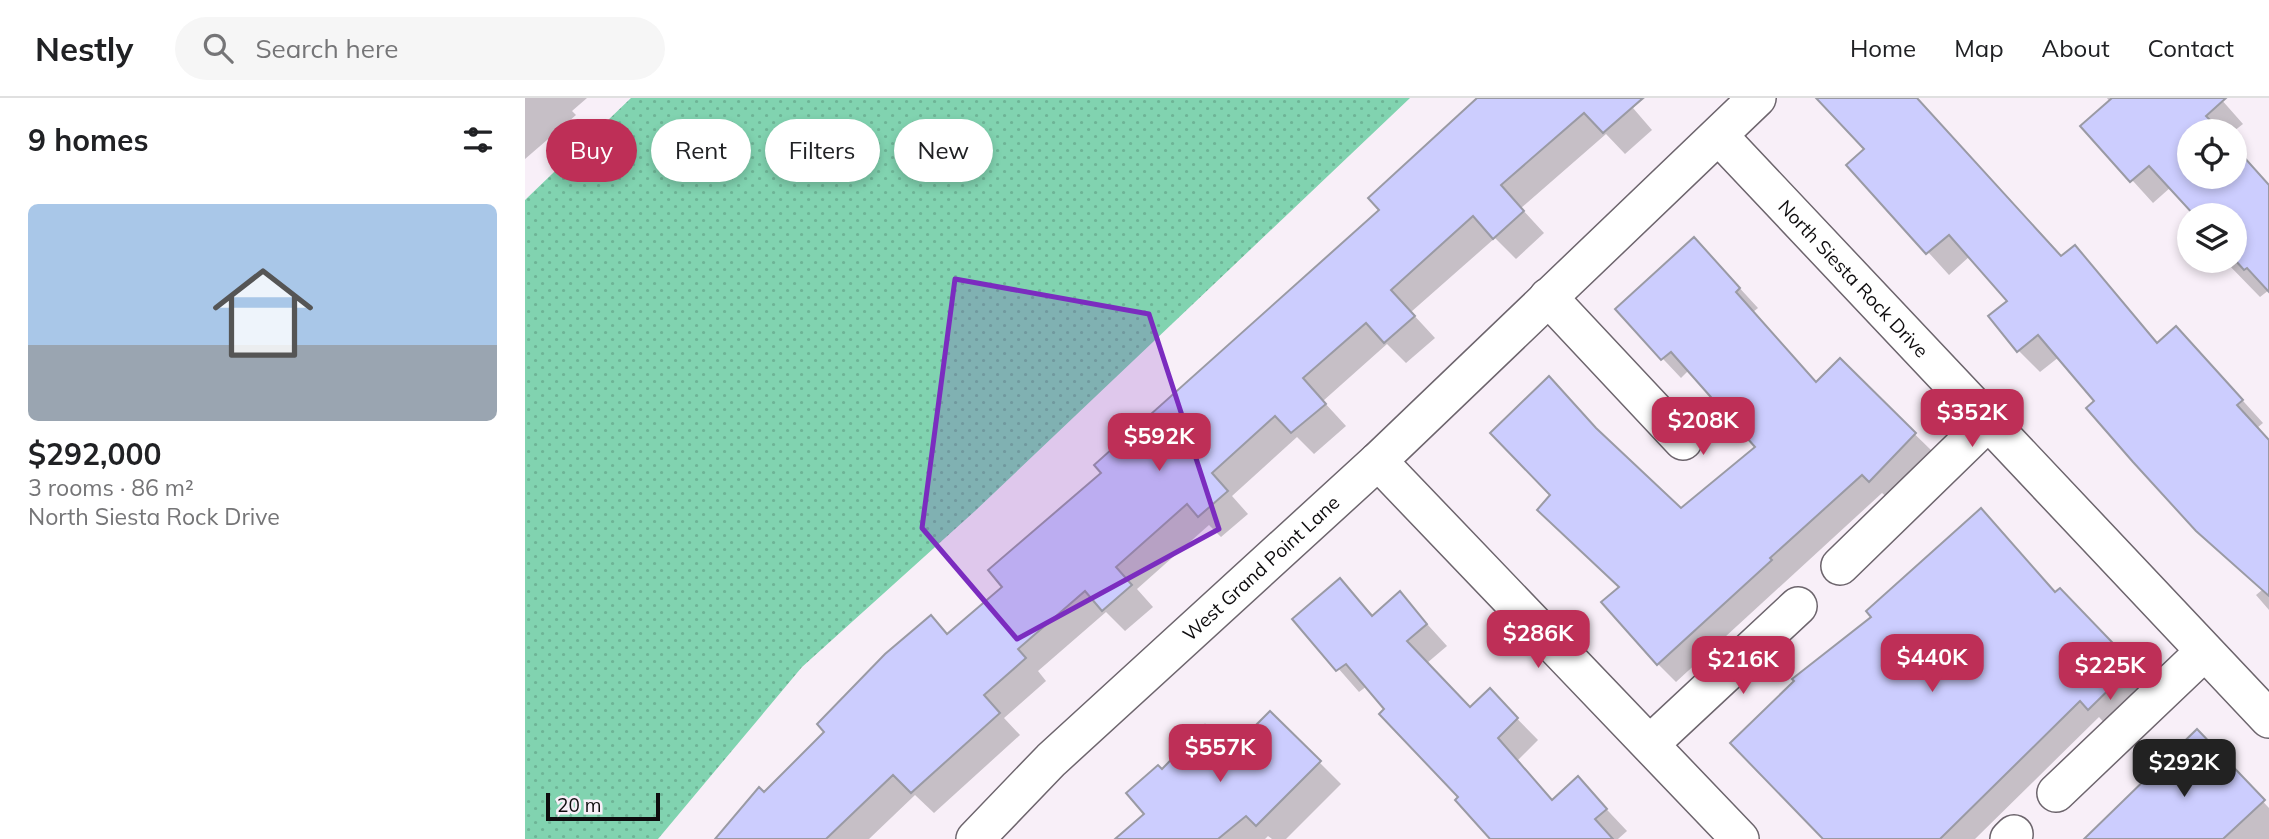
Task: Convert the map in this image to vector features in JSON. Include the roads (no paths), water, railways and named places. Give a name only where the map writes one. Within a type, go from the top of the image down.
[{"type":"street","name":"West Grand Point Lane","points":[[975,839],[1051,760],[1378,461],[1757,98]]},
{"type":"street","name":"North Siesta Rock Drive","points":[[1719,136],[2269,719]]},
{"type":"street","points":[[1548,297],[1683,441]]},
{"type":"street","points":[[1840,566],[1987,423]]},
{"type":"street","points":[[1378,461],[1740,839]]},
{"type":"street","points":[[1650,744],[1798,606]]},
{"type":"street","points":[[2056,793],[2204,652]]}]
